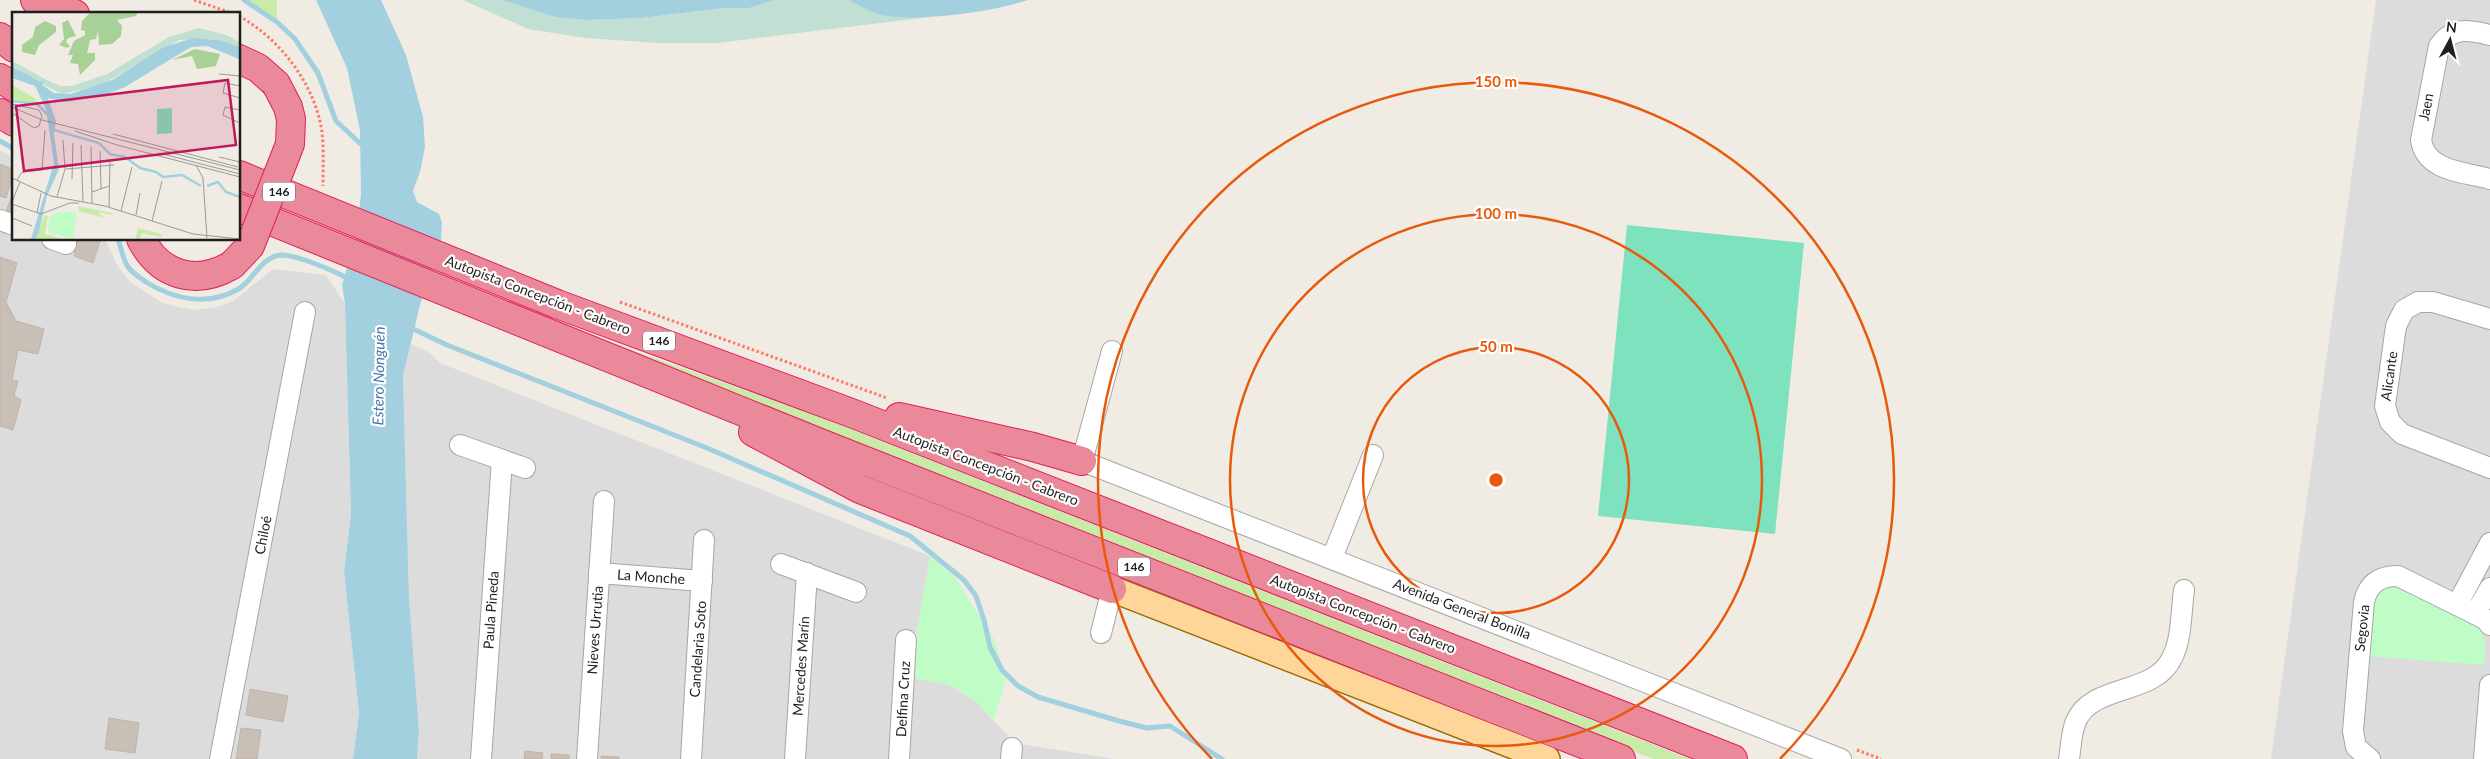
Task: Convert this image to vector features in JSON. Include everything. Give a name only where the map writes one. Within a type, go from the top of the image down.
[{"type":"highway","points":[[35,0],[69,12]]},
{"type":"highway","points":[[0,37],[12,46]]},
{"type":"highway","points":[[142,240],[157,262],[181,274],[208,276],[232,265],[250,246],[290,144],[291,125],[288,106],[276,84],[258,68],[240,59]]},
{"type":"highway","points":[[0,78],[12,86]]},
{"type":"highway","points":[[0,113],[12,121]]},
{"type":"highway","name":"Autopista Concepción - Cabrero","points":[[240,175],[450,261],[792,392],[1733,759]]},
{"type":"highway","name":"146","points":[[240,208],[647,374],[1621,759]]},
{"type":"highway","points":[[647,374],[860,489],[1112,589]]},
{"type":"highway","points":[[792,392],[1033,447],[1082,462]]},
{"type":"main road","points":[[1112,589],[1547,759]]},
{"type":"street","name":"Jaen","points":[[2490,35],[2473,31],[2457,31],[2444,39],[2439,46],[2421,140],[2425,154],[2436,164],[2490,180]]},
{"type":"street","points":[[0,220],[12,224]]},
{"type":"street","name":"Alicante","points":[[2490,319],[2433,302],[2418,302],[2404,310],[2396,326],[2385,406],[2390,422],[2402,434],[2490,468]]},
{"type":"street","name":"Chiloé","points":[[220,759],[305,312]]},
{"type":"street","points":[[1082,462],[1112,351]]},
{"type":"street","points":[[460,445],[525,468]]},
{"type":"street","points":[[1332,558],[1373,455]]},
{"type":"street","name":"Paula Pineda","points":[[481,759],[502,460]]},
{"type":"street","name":"Avenida General Bonilla","points":[[1082,462],[1332,558],[1841,759]]},
{"type":"street","name":"Nieves Urrutia","points":[[587,759],[604,501]]},
{"type":"street","name":"Candelaria Soto","points":[[691,759],[704,540]]},
{"type":"street","points":[[2457,605],[2490,543]]},
{"type":"street","points":[[781,564],[856,592]]},
{"type":"street","name":"La Monche","points":[[599,573],[702,581]]},
{"type":"street","name":"Mercedes Marín","points":[[795,759],[807,573]]},
{"type":"street","name":"Segovia","points":[[2370,759],[2360,752],[2353,736],[2364,602],[2370,587],[2382,578],[2398,576],[2483,620],[2490,588]]},
{"type":"street","points":[[1101,633],[1112,589]]},
{"type":"street","points":[[2069,759],[2076,721],[2088,706],[2149,680],[2167,667],[2176,648],[2184,590]]},
{"type":"street","name":"Delfina Cruz","points":[[899,759],[906,640]]},
{"type":"street","points":[[2484,759],[2490,685]]},
{"type":"path","points":[[194,0],[228,12]]},
{"type":"path","points":[[613,299],[895,401]]},
{"type":"shaded area","points":[[2376,0],[2490,0],[2490,759],[2271,759]]},
{"type":"shaded area","points":[[0,150],[12,157],[12,240],[105,240],[116,263],[129,281],[162,303],[178,307],[195,310],[217,307],[233,301],[273,269],[326,275],[345,304],[351,514],[344,572],[359,713],[353,759],[0,759]]},
{"type":"shaded area","points":[[411,344],[430,353],[440,363],[930,556],[909,677],[946,683],[974,700],[1015,743],[1115,759],[417,759],[419,731],[409,598],[403,376]]},
{"type":"green space","points":[[244,0],[277,0],[277,22]]},
{"type":"green space","points":[[463,0],[502,0],[555,17],[587,20],[641,18],[724,8],[749,8],[775,0],[848,0],[885,16],[929,17],[717,43],[658,43],[586,38],[528,29]]},
{"type":"green space","points":[[1627,225],[1804,243],[1775,534],[1598,516]]},
{"type":"green space","points":[[533,315],[815,415],[1690,759],[1653,759],[810,427]]},
{"type":"green space","points":[[930,556],[954,576],[994,639],[1006,679],[994,720],[974,700],[956,689],[936,682],[909,678]]},
{"type":"green space","points":[[2389,584],[2478,625],[2485,642],[2484,665],[2365,656],[2372,598]]},
{"type":"water","name":"Estero Nonguén","points":[[316,0],[381,0],[406,55],[423,117],[425,147],[420,172],[413,191],[417,202],[439,214],[442,222],[441,240],[420,305],[403,376],[409,598],[419,731],[417,759],[353,759],[359,713],[344,572],[351,514],[345,304],[342,285],[356,238],[361,194],[360,130],[347,68]]},
{"type":"water","points":[[502,0],[775,0],[749,8],[724,8],[641,18],[587,20],[555,17]]},
{"type":"water","points":[[848,0],[1028,0],[977,12],[903,17],[872,12]]},
{"type":"building","points":[[0,164],[12,169],[12,177],[6,198],[0,196]]},
{"type":"building","points":[[12,196],[12,216],[5,214]]},
{"type":"building","points":[[77,240],[100,241],[93,263],[74,256]]},
{"type":"building","points":[[0,257],[17,263],[6,302],[16,321],[44,329],[38,354],[18,350],[12,380],[18,381],[14,396],[21,400],[13,430],[0,426]]},
{"type":"building","points":[[250,689],[288,696],[283,722],[246,715]]},
{"type":"building","points":[[109,718],[139,723],[135,753],[105,749]]},
{"type":"building","points":[[241,728],[261,730],[257,759],[236,759]]},
{"type":"building","points":[[525,751],[543,753],[542,759],[524,759]]},
{"type":"building","points":[[551,754],[569,755],[569,759],[551,759]]},
{"type":"building","points":[[601,756],[619,757],[619,759],[601,759]]},
{"type":"waterway","points":[[244,0],[277,22],[295,39],[318,73],[336,121],[365,148]]},
{"type":"waterway","points":[[0,141],[12,148]]},
{"type":"waterway","points":[[118,240],[125,261],[132,271],[157,288],[180,297],[204,299],[228,294],[245,284],[268,259],[281,255],[306,260],[349,279]]},
{"type":"waterway","points":[[409,327],[447,345],[707,448],[910,536],[964,580],[976,596],[990,647],[1002,670],[1018,686],[1038,697],[1119,721],[1147,728],[1170,726],[1222,759]]}]
